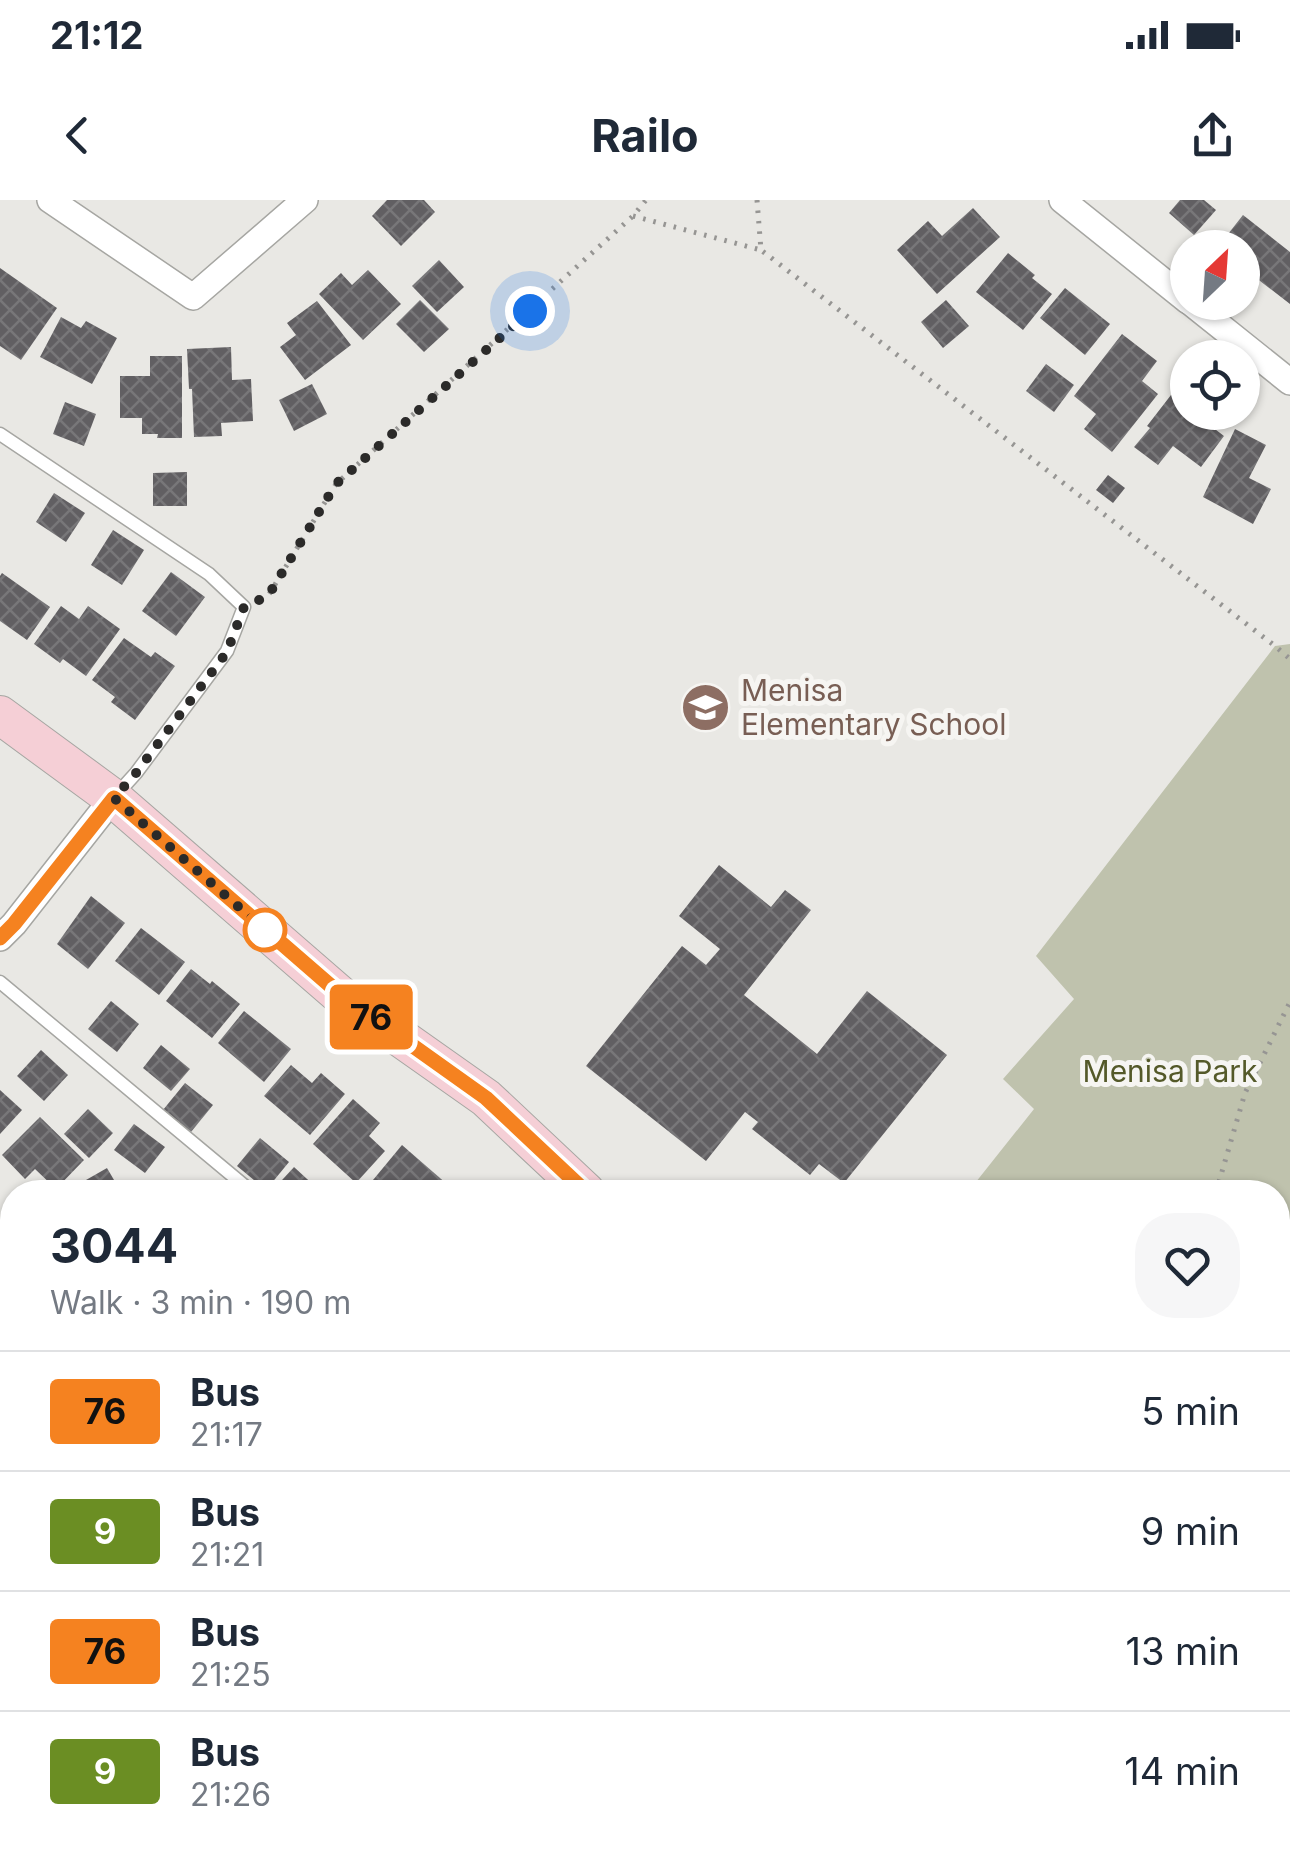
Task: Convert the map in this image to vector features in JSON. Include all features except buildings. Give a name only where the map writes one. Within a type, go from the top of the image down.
[{"type":"street","points":[[50,200],[193,298],[305,200]]},
{"type":"street","points":[[1062,200],[1170,287]]},
{"type":"street","points":[[1212,320],[1290,382]]},
{"type":"street","points":[[0,715],[114,798],[340,994],[486,1098],[573,1180]]},
{"type":"street","points":[[0,938],[114,798]]},
{"type":"lane","points":[[0,434],[209,574],[244,607],[227,652],[114,798]]},
{"type":"lane","points":[[0,982],[238,1180]]},
{"type":"path","points":[[244,607],[268,596],[336,484],[633,216],[646,200]]},
{"type":"path","points":[[757,200],[761,250]]},
{"type":"path","points":[[633,216],[761,250],[1290,660]]},
{"type":"path","points":[[1220,1180],[1245,1094],[1290,1002]]},
{"type":"green space","name":"Menisa Park","points":[[1290,644],[1290,1180],[978,1180],[1034,1109],[1003,1079],[1074,999],[1036,956],[1275,646]]},
{"type":"bus line","name":"76","points":[[0,938],[114,798],[340,994],[486,1098],[573,1180]]},
{"type":"place","name":"Menisa Elementary School","points":[[706,708]]},
{"type":"route","points":[[265,930],[114,798],[227,652],[244,607],[268,596],[336,484],[530,311]]}]
